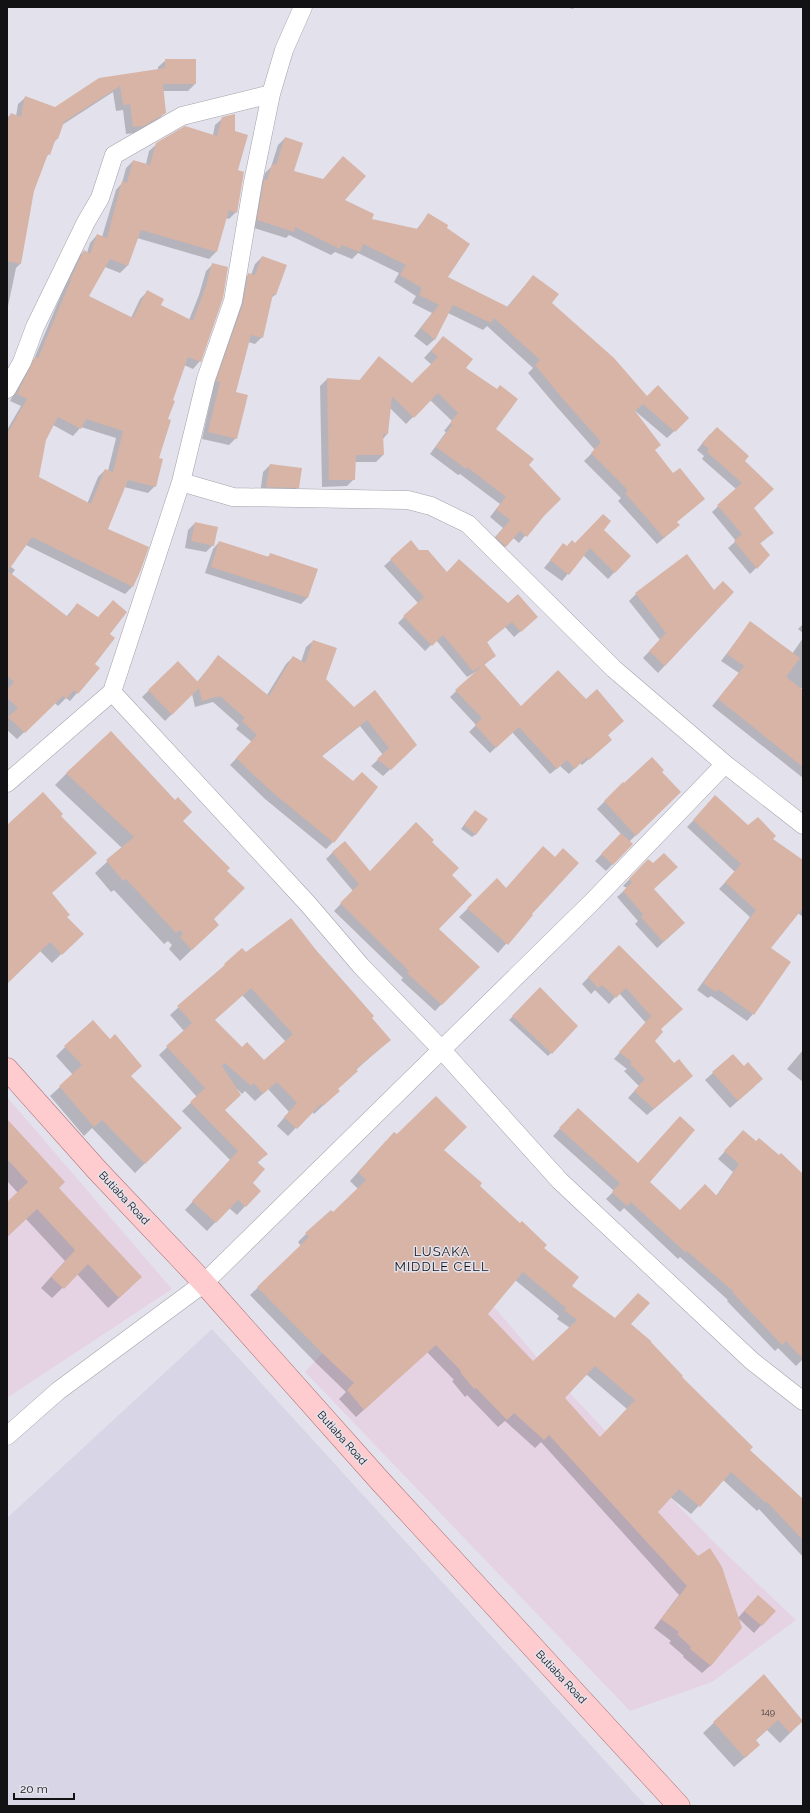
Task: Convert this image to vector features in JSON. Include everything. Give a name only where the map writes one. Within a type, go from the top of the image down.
[{"type":"main road","name":"Butiaba Road","points":[[7,1069],[97,1170],[204,1283],[381,1482],[679,1806]]},
{"type":"street","points":[[7,783],[112,692],[181,482],[206,379],[232,301],[253,182],[271,94],[284,50],[303,7]]},
{"type":"street","points":[[7,389],[22,362],[35,327],[86,222],[100,198],[114,154],[182,116],[271,94]]},
{"type":"street","points":[[181,482],[233,497],[408,500],[431,506],[468,524],[614,670],[725,764],[803,825]]},
{"type":"street","points":[[112,692],[308,904],[361,966],[441,1050],[560,1182],[752,1361],[803,1401]]},
{"type":"street","points":[[7,1436],[58,1391],[204,1283],[592,902],[725,764]]},
{"type":"shaded area","points":[[7,1097],[172,1289],[7,1398]]},
{"type":"shaded area","points":[[429,1238],[491,1303],[540,1361],[630,1457],[719,1547],[796,1620],[712,1682],[630,1711],[305,1372]]},
{"type":"shaded area","points":[[212,1329],[646,1806],[7,1806],[7,1518]]},
{"type":"building","points":[[165,59],[196,59],[196,84],[163,84],[166,113],[144,126],[133,127],[130,104],[123,105],[120,86],[64,122],[50,155],[48,154],[34,191],[21,264],[7,261],[7,124],[11,113],[21,117],[25,96],[55,107],[99,78],[165,68]]},
{"type":"building","points":[[235,114],[235,131],[248,135],[238,170],[244,172],[237,213],[229,210],[217,252],[141,230],[128,266],[110,259],[89,296],[133,318],[147,290],[164,299],[161,305],[193,321],[206,286],[212,263],[228,267],[223,298],[201,362],[188,357],[173,400],[175,401],[168,419],[171,420],[159,458],[163,459],[156,487],[128,480],[108,529],[149,547],[133,587],[32,537],[8,571],[68,617],[77,603],[98,617],[113,600],[127,612],[110,634],[115,638],[95,664],[100,668],[78,694],[74,690],[66,699],[63,696],[25,733],[8,717],[18,708],[7,698],[7,690],[14,682],[7,675],[7,434],[27,399],[17,394],[35,357],[38,358],[84,250],[90,254],[97,234],[107,238],[122,181],[127,183],[133,160],[150,165],[156,143],[185,126],[217,136],[222,117]],"holes":[[[58,417],[81,429],[86,419],[123,431],[113,472],[105,469],[91,504],[39,477],[46,440]]]},
{"type":"building","points":[[285,137],[303,143],[294,171],[323,179],[343,156],[366,176],[345,200],[374,214],[372,219],[418,229],[428,213],[448,225],[447,228],[470,244],[448,277],[508,307],[533,275],[559,294],[552,303],[614,358],[647,396],[658,385],[689,418],[675,432],[643,404],[635,411],[661,445],[655,450],[673,473],[680,468],[705,499],[677,522],[680,525],[664,538],[625,493],[628,490],[591,453],[601,442],[535,365],[540,360],[494,318],[491,323],[453,305],[435,340],[421,328],[439,305],[419,295],[422,288],[400,275],[406,265],[363,244],[360,252],[341,245],[340,249],[295,227],[294,232],[257,220],[264,179],[267,180],[272,164],[276,165]]},
{"type":"building","points":[[262,256],[287,265],[276,295],[273,294],[263,338],[251,335],[236,392],[248,395],[237,439],[208,432],[220,382],[216,381],[243,304],[248,273],[255,275]]},
{"type":"building","points":[[443,336],[473,359],[466,368],[497,389],[500,385],[518,399],[496,429],[534,459],[529,465],[561,499],[544,516],[527,537],[520,531],[506,547],[496,537],[510,520],[496,509],[506,497],[467,467],[466,469],[436,447],[452,425],[450,423],[458,413],[438,393],[414,418],[392,396],[388,434],[383,434],[384,455],[356,455],[355,480],[329,480],[327,378],[360,380],[379,356],[412,383],[438,357],[431,351]]},
{"type":"building","points":[[717,427],[749,456],[745,461],[774,489],[754,508],[774,533],[760,543],[770,555],[757,569],[734,541],[742,534],[717,505],[742,483],[707,452],[709,449],[702,443]]},
{"type":"building","points":[[270,464],[302,468],[299,488],[266,487]]},
{"type":"building","points":[[603,514],[611,521],[604,530],[631,556],[615,573],[590,548],[569,575],[550,560],[563,543],[567,546],[572,540],[575,543]]},
{"type":"building","points":[[195,522],[218,527],[214,546],[191,541]]},
{"type":"building","points":[[411,540],[419,550],[428,550],[447,572],[459,559],[508,603],[518,594],[538,617],[521,632],[512,622],[487,642],[496,656],[484,664],[521,706],[558,670],[586,699],[597,689],[624,721],[608,735],[612,740],[589,760],[587,757],[575,769],[567,760],[557,769],[519,727],[496,748],[475,725],[482,718],[455,690],[482,666],[473,671],[443,635],[432,646],[403,616],[424,597],[390,559]]},
{"type":"building","points":[[219,541],[269,557],[270,553],[318,569],[308,598],[211,567]]},
{"type":"building","points":[[687,554],[714,590],[723,581],[734,592],[665,666],[649,651],[666,633],[635,593]]},
{"type":"building","points":[[750,621],[800,658],[786,677],[803,690],[803,767],[718,699],[744,666],[727,654]]},
{"type":"building","points":[[313,640],[337,648],[326,679],[354,707],[375,690],[417,745],[391,770],[377,759],[389,748],[367,720],[322,756],[353,781],[362,772],[378,787],[334,843],[272,792],[236,758],[257,735],[242,721],[245,718],[220,696],[202,701],[199,688],[172,715],[148,690],[178,661],[198,682],[218,655],[269,696],[293,656],[305,663]]},
{"type":"building","points":[[111,731],[175,800],[178,797],[192,812],[183,821],[230,868],[227,871],[245,888],[214,919],[219,925],[192,950],[180,937],[183,933],[180,930],[176,933],[126,879],[123,881],[106,860],[134,837],[66,773]]},
{"type":"building","points":[[652,757],[664,770],[662,772],[681,792],[636,836],[604,801]]},
{"type":"building","points":[[43,792],[63,814],[61,816],[97,853],[52,893],[70,915],[67,917],[84,934],[62,955],[50,942],[7,984],[7,825]]},
{"type":"building","points":[[715,795],[748,825],[758,817],[776,836],[773,839],[803,860],[803,908],[771,948],[791,962],[754,1015],[718,989],[716,992],[703,983],[756,910],[725,882],[741,864],[693,820]]},
{"type":"building","points":[[475,810],[488,819],[476,835],[464,825]]},
{"type":"building","points":[[416,822],[434,840],[432,842],[459,868],[452,875],[472,895],[439,929],[480,967],[442,1005],[407,973],[409,971],[340,903],[359,884],[332,852],[345,841],[370,871]]},
{"type":"building","points":[[621,833],[633,844],[613,865],[601,854]]},
{"type":"building","points":[[543,846],[555,857],[563,848],[579,863],[532,914],[533,915],[508,945],[467,908],[497,878],[506,888]]},
{"type":"building","points":[[664,853],[678,867],[654,889],[685,923],[663,942],[641,917],[643,914],[623,891],[632,882],[629,879],[648,859],[653,863]]},
{"type":"building","points":[[291,918],[316,950],[374,1016],[372,1018],[391,1040],[356,1069],[358,1071],[338,1089],[340,1091],[323,1106],[321,1104],[297,1129],[284,1117],[297,1103],[277,1082],[263,1094],[254,1083],[251,1086],[225,1063],[222,1066],[241,1095],[225,1110],[268,1154],[257,1162],[265,1169],[253,1183],[261,1191],[246,1207],[238,1200],[216,1223],[192,1201],[238,1151],[190,1102],[205,1088],[166,1046],[192,1023],[177,1006],[225,965],[224,964],[242,948],[246,952]],"holes":[[[251,988],[293,1034],[264,1060],[247,1042],[242,1047],[215,1020]]]},
{"type":"building","points":[[619,945],[683,1009],[661,1029],[663,1032],[655,1041],[674,1063],[679,1059],[693,1076],[654,1109],[634,1091],[645,1079],[630,1064],[632,1062],[619,1052],[651,1016],[626,988],[616,998],[602,985],[598,988],[588,977]]},
{"type":"building","points":[[540,987],[578,1026],[552,1054],[512,1016]]},
{"type":"building","points":[[93,1020],[110,1039],[115,1034],[142,1066],[131,1076],[182,1128],[145,1164],[102,1120],[94,1127],[59,1086],[82,1065],[64,1046]]},
{"type":"building","points":[[733,1054],[744,1066],[748,1062],[763,1079],[738,1101],[712,1072]]},
{"type":"building","points":[[436,1096],[467,1127],[444,1150],[482,1183],[480,1186],[520,1223],[522,1221],[547,1245],[544,1248],[579,1277],[572,1286],[615,1318],[638,1293],[650,1303],[631,1324],[651,1341],[683,1376],[682,1377],[753,1447],[750,1450],[803,1499],[803,1540],[767,1502],[766,1503],[731,1472],[700,1507],[679,1489],[658,1512],[698,1556],[710,1548],[722,1567],[742,1628],[711,1666],[690,1649],[691,1647],[677,1634],[679,1632],[661,1619],[687,1586],[549,1435],[544,1440],[514,1413],[507,1420],[476,1388],[474,1389],[460,1372],[461,1371],[436,1345],[364,1410],[347,1390],[354,1383],[257,1287],[309,1237],[305,1233],[331,1210],[333,1212],[366,1180],[358,1172],[394,1132],[397,1134]],"holes":[[[523,1272],[566,1308],[564,1310],[577,1320],[533,1361],[488,1314]],[[595,1366],[635,1400],[600,1437],[565,1398]]]},
{"type":"building","points":[[578,1108],[638,1163],[680,1116],[695,1130],[650,1182],[680,1210],[705,1184],[717,1196],[739,1164],[724,1151],[743,1130],[756,1141],[759,1138],[779,1155],[781,1153],[803,1174],[803,1359],[786,1341],[782,1345],[733,1293],[734,1292],[687,1251],[686,1253],[631,1202],[627,1206],[612,1192],[620,1183],[559,1128]]},
{"type":"building","points":[[7,1119],[65,1182],[59,1188],[142,1277],[119,1298],[88,1264],[64,1289],[51,1277],[75,1250],[37,1209],[7,1237],[7,1202],[28,1182],[7,1159]]},
{"type":"building","points":[[758,1595],[776,1611],[762,1626],[744,1611]]},
{"type":"building","points":[[764,1674],[803,1721],[790,1733],[778,1720],[756,1740],[760,1745],[745,1758],[713,1722]]},
{"type":"district","name":"LUSAKA MIDDLE CELL","points":[[442,1258]]}]
